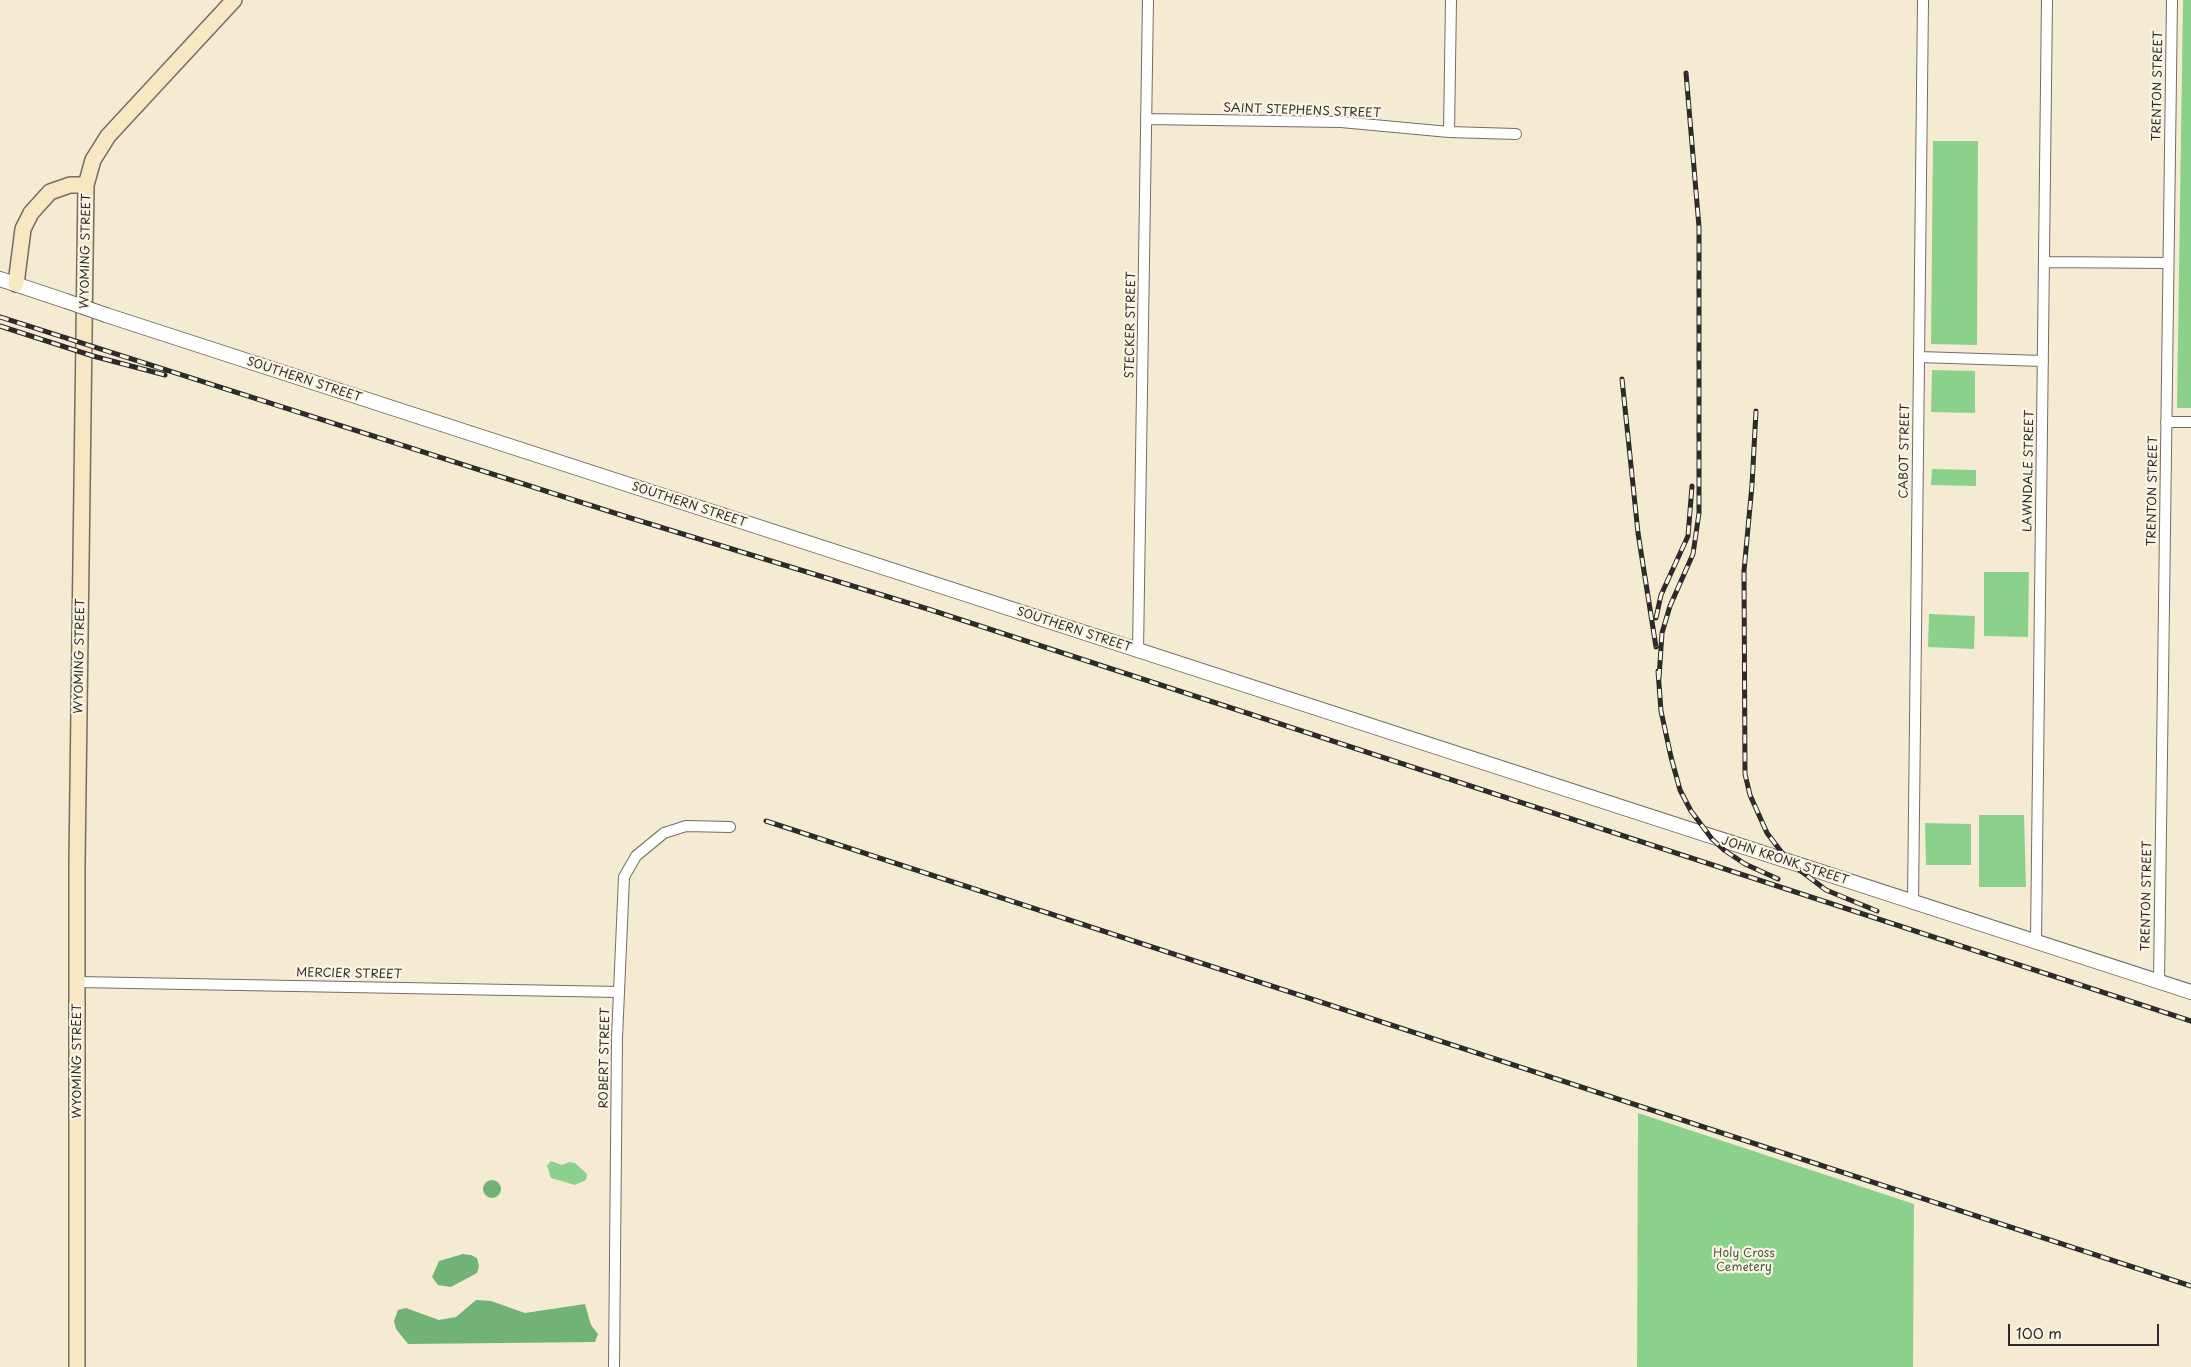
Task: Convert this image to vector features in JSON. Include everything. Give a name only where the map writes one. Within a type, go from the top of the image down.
[{"type":"main road","name":"WYOMING STREET","points":[[77,1367],[77,861],[86,185],[93,160],[108,136],[234,0]]},
{"type":"main road","points":[[16,284],[23,229],[31,213],[50,192],[70,185],[86,185]]},
{"type":"street","name":"STECKER STREET","points":[[1138,651],[1148,0]]},
{"type":"street","points":[[1448,132],[1451,0]]},
{"type":"street","name":"CABOT STREET","points":[[1912,902],[1922,0]]},
{"type":"street","name":"LAWNDALE STREET","points":[[2036,942],[2047,0]]},
{"type":"street","name":"TRENTON STREET","points":[[2159,982],[2172,0]]},
{"type":"street","name":"SAINT STEPHENS STREET","points":[[1146,119],[1341,122],[1448,132],[1516,134]]},
{"type":"street","points":[[2044,262],[2168,263]]},
{"type":"street","name":"SOUTHERN STREET","points":[[0,279],[1379,729]]},
{"type":"street","points":[[1919,358],[2043,361]]},
{"type":"street","points":[[2166,422],[2191,422]]},
{"type":"street","name":"JOHN KRONK STREET","points":[[1379,729],[2191,992]]},
{"type":"street","name":"ROBERT STREET","points":[[614,1367],[619,992],[624,877],[631,862],[651,841],[674,829],[695,825],[730,827]]},
{"type":"street","name":"MERCIER STREET","points":[[78,982],[619,992]]},
{"type":"green space","points":[[2183,0],[2191,0],[2191,408],[2177,408]]},
{"type":"green space","points":[[1933,141],[1978,141],[1977,345],[1931,344]]},
{"type":"green space","points":[[1932,370],[1975,371],[1975,413],[1931,412]]},
{"type":"green space","points":[[1932,469],[1976,470],[1976,486],[1931,485]]},
{"type":"green space","points":[[1984,572],[2029,572],[2028,637],[1984,636]]},
{"type":"green space","points":[[1929,614],[1975,616],[1974,649],[1928,647]]},
{"type":"green space","points":[[1979,815],[2024,815],[2026,887],[1979,887]]},
{"type":"green space","points":[[1925,823],[1971,824],[1971,865],[1926,865]]},
{"type":"green space","name":"Holy Cross Cemetery","points":[[1638,1113],[1914,1204],[1913,1367],[1637,1367]]},
{"type":"green space","points":[[551,1161],[562,1165],[569,1162],[575,1163],[587,1174],[586,1180],[575,1185],[551,1178],[547,1166]]},
{"type":"green space","points":[[492,1180],[498,1183],[501,1189],[498,1195],[492,1198],[486,1195],[483,1189],[486,1183]]},
{"type":"green space","points":[[463,1254],[477,1258],[479,1266],[477,1273],[451,1287],[438,1285],[432,1277],[439,1261]]},
{"type":"green space","points":[[476,1300],[491,1301],[525,1313],[585,1304],[591,1325],[598,1334],[595,1342],[408,1344],[396,1329],[394,1321],[398,1310],[406,1308],[439,1320],[456,1317]]},
{"type":"railway","points":[[1659,678],[1662,633],[1670,606],[1693,554],[1699,513],[1699,227],[1686,73]]},
{"type":"railway","points":[[0,317],[624,516],[928,609],[2191,1021]]},
{"type":"railway","points":[[0,326],[93,356],[165,375]]},
{"type":"railway","points":[[1622,379],[1638,533],[1656,647]]},
{"type":"railway","points":[[1756,411],[1752,485],[1744,571],[1745,774],[1750,795],[1767,833],[1789,862],[1826,890],[1877,911]]},
{"type":"railway","points":[[1656,618],[1661,595],[1688,536],[1692,486]]},
{"type":"railway","points":[[1658,671],[1661,711],[1671,757],[1680,790],[1691,811],[1712,839],[1724,850],[1745,864],[1778,879]]},
{"type":"railway","points":[[766,821],[2191,1286]]}]
